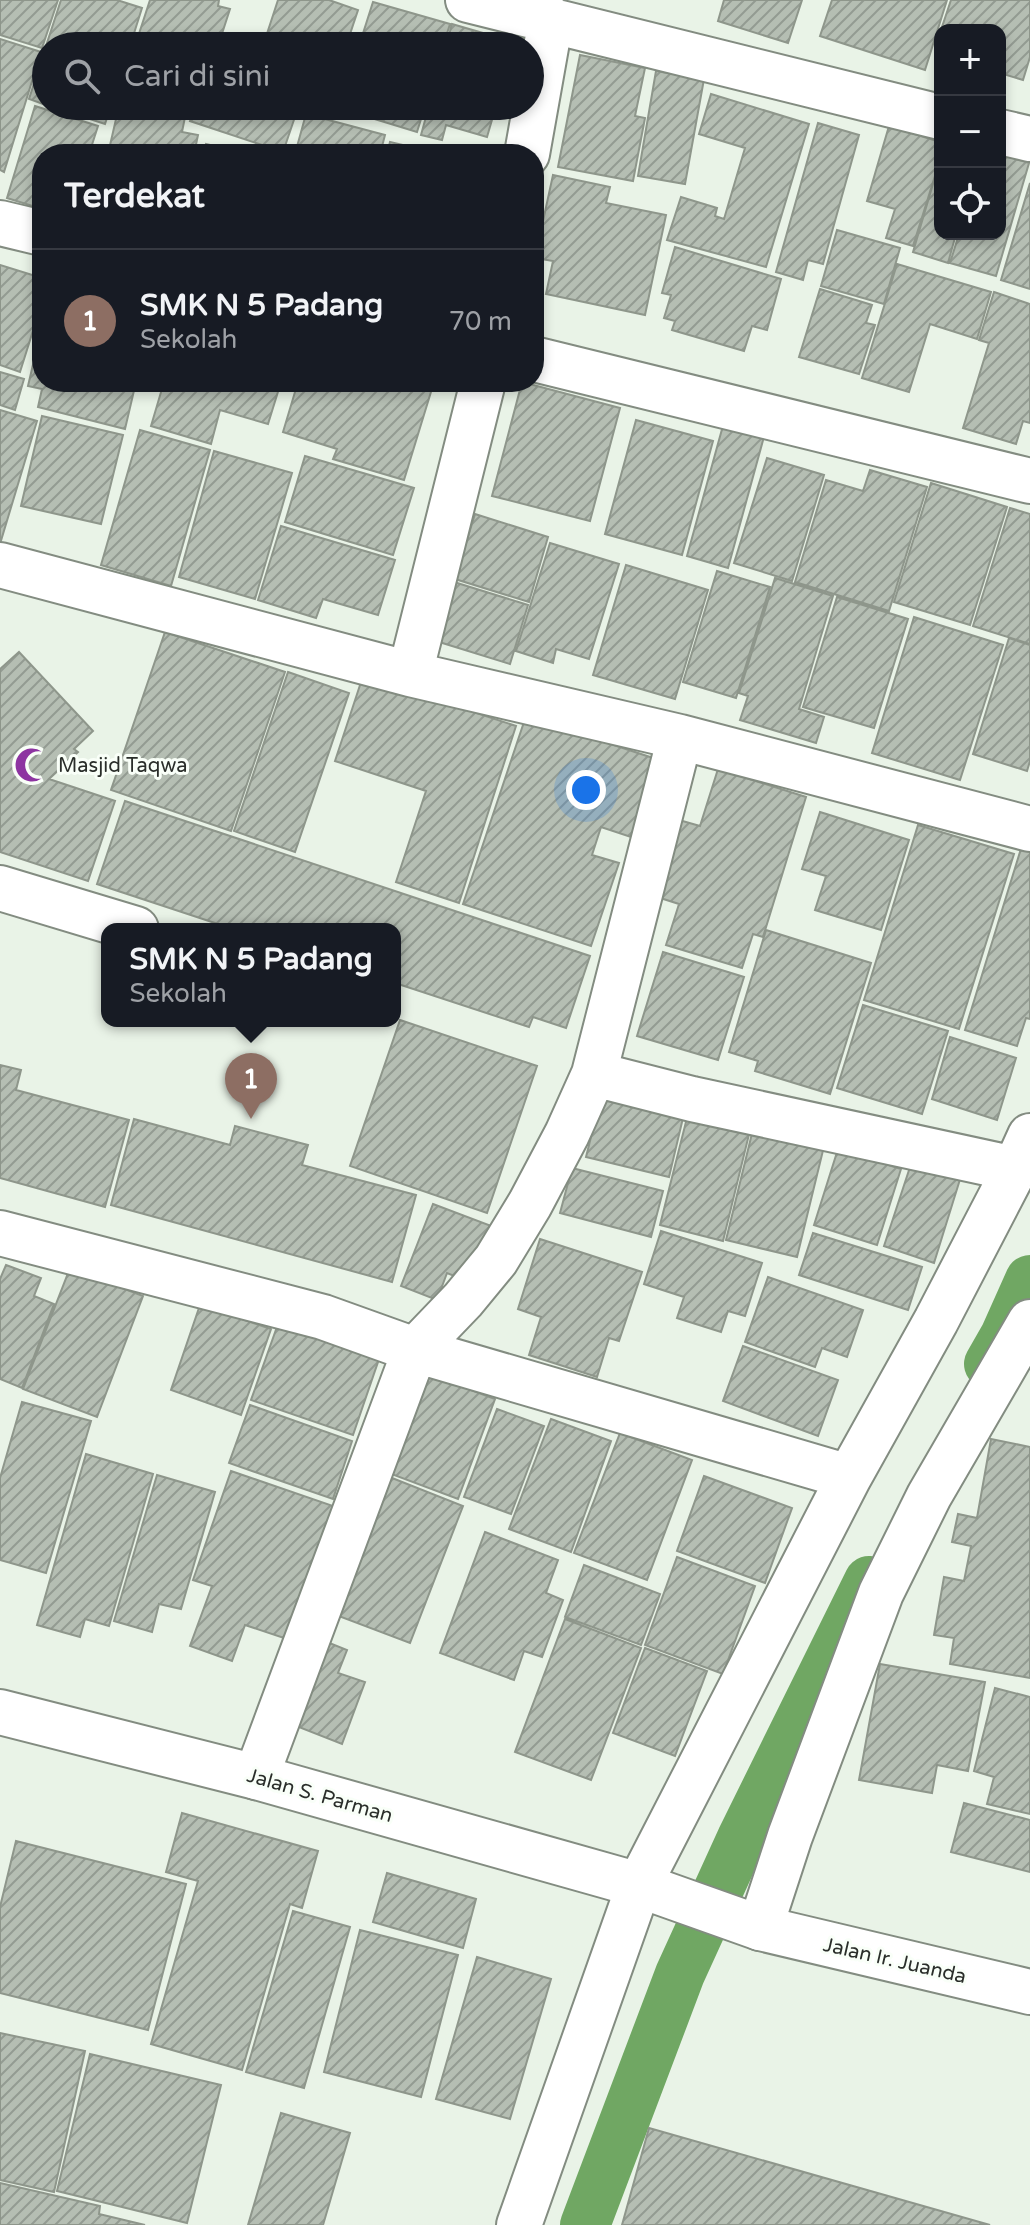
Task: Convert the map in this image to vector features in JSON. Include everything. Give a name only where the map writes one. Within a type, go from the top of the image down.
[{"type":"street","points":[[468,0],[934,115]]},
{"type":"street","points":[[544,58],[551,19]]},
{"type":"street","points":[[529,144],[533,120]]},
{"type":"street","points":[[1006,133],[1030,139]]},
{"type":"street","points":[[0,223],[32,231]]},
{"type":"street","points":[[544,361],[1030,481]]},
{"type":"street","points":[[410,674],[480,392]]},
{"type":"street","points":[[0,565],[410,674],[680,737],[1030,829]]},
{"type":"street","points":[[256,1777],[415,1350],[496,1260],[567,1134],[594,1074],[680,737]]},
{"type":"street","points":[[0,888],[116,923]]},
{"type":"street","points":[[519,2225],[653,1891],[849,1477],[936,1321],[1022,1153],[692,1099],[594,1074]]},
{"type":"street","points":[[0,1233],[323,1317],[415,1350],[849,1477]]},
{"type":"street","points":[[746,1923],[790,1836],[881,1593],[929,1496],[1030,1322]]},
{"type":"street","name":"Jalan S. Parman","points":[[0,1712],[256,1777],[653,1891],[746,1923]]},
{"type":"street","name":"Jalan Ir. Juanda","points":[[746,1923],[1030,1992]]},
{"type":"building","points":[[0,0],[58,0],[47,32],[32,32],[32,45],[0,35]]},
{"type":"building","points":[[61,0],[117,0],[142,8],[134,32],[51,32]]},
{"type":"building","points":[[150,0],[219,0],[218,6],[230,9],[223,32],[140,32]]},
{"type":"building","points":[[278,0],[329,0],[358,10],[351,32],[268,32]]},
{"type":"building","points":[[724,0],[802,0],[788,43],[718,21]]},
{"type":"building","points":[[832,0],[947,0],[939,24],[934,24],[934,41],[925,70],[820,36]]},
{"type":"building","points":[[951,0],[1030,0],[1030,57],[1023,80],[1006,75],[1006,24],[943,24]]},
{"type":"building","points":[[373,2],[450,24],[447,32],[363,32]]},
{"type":"building","points":[[452,24],[480,32],[450,32]]},
{"type":"building","points":[[0,39],[32,49],[32,81],[4,172],[0,170]]},
{"type":"building","points":[[580,55],[645,68],[635,116],[645,118],[633,181],[558,167]]},
{"type":"building","points":[[656,71],[704,79],[685,184],[638,176]]},
{"type":"building","points":[[711,94],[809,124],[766,267],[667,240],[681,197],[717,208],[715,216],[724,219],[745,148],[699,134]]},
{"type":"building","points":[[32,116],[32,120],[79,120],[98,126],[92,144],[32,144],[32,206],[7,198]]},
{"type":"building","points":[[116,120],[184,120],[182,132],[198,135],[196,144],[110,144]]},
{"type":"building","points":[[294,120],[286,144],[259,144],[190,121]]},
{"type":"building","points":[[304,120],[329,120],[385,135],[383,144],[298,144]]},
{"type":"building","points":[[378,120],[421,120],[417,132]]},
{"type":"building","points":[[425,120],[492,120],[487,137],[446,125],[442,140],[421,135]]},
{"type":"building","points":[[818,123],[859,135],[823,264],[808,260],[803,280],[776,272]]},
{"type":"building","points":[[889,126],[934,140],[934,179],[913,246],[886,238],[895,209],[867,201]]},
{"type":"building","points":[[1006,156],[1029,163],[996,276],[950,263],[957,240],[1006,240]]},
{"type":"building","points":[[553,175],[610,187],[606,203],[666,215],[645,315],[546,294],[553,261],[544,260],[544,216]]},
{"type":"building","points":[[934,180],[934,240],[954,240],[948,263],[913,252]]},
{"type":"building","points":[[1030,183],[1030,289],[1001,280]]},
{"type":"building","points":[[837,230],[900,248],[884,304],[821,286]]},
{"type":"building","points":[[675,247],[781,279],[767,330],[752,326],[744,351],[672,330],[675,321],[664,318],[671,295],[662,293]]},
{"type":"building","points":[[897,264],[991,292],[977,339],[930,324],[909,392],[862,378]]},
{"type":"building","points":[[0,265],[32,275],[32,334],[20,372],[0,365]]},
{"type":"building","points":[[820,289],[872,305],[866,323],[875,325],[859,374],[799,357]]},
{"type":"building","points":[[994,292],[1030,304],[1030,423],[1023,421],[1016,444],[963,428],[989,343],[979,340]]},
{"type":"building","points":[[0,372],[24,379],[15,410],[0,405]]},
{"type":"building","points":[[544,388],[620,408],[590,521],[492,496],[519,392],[544,392]]},
{"type":"building","points":[[41,392],[134,392],[125,429],[38,407]]},
{"type":"building","points":[[161,392],[278,392],[268,424],[220,410],[211,444],[151,426]]},
{"type":"building","points":[[295,392],[431,392],[404,480],[333,459],[337,449],[283,432]]},
{"type":"building","points":[[0,410],[37,421],[0,544]]},
{"type":"building","points":[[42,416],[123,435],[101,524],[21,506]]},
{"type":"building","points":[[636,420],[713,441],[682,555],[605,534]]},
{"type":"building","points":[[724,422],[765,433],[728,568],[687,556]]},
{"type":"building","points":[[140,430],[210,450],[171,586],[101,565]]},
{"type":"building","points":[[214,451],[292,473],[255,599],[179,577]]},
{"type":"building","points":[[305,456],[414,488],[393,555],[285,522]]},
{"type":"building","points":[[767,458],[824,475],[792,581],[734,563]]},
{"type":"building","points":[[870,470],[927,487],[889,611],[795,582],[826,480],[863,491]]},
{"type":"building","points":[[931,483],[1007,507],[970,625],[894,602]]},
{"type":"building","points":[[1010,508],[1030,514],[1030,644],[973,626]]},
{"type":"building","points":[[475,514],[548,537],[529,602],[455,579]]},
{"type":"building","points":[[281,526],[395,560],[378,615],[323,599],[316,618],[258,600]]},
{"type":"building","points":[[550,543],[619,564],[589,659],[556,649],[553,663],[516,651]]},
{"type":"building","points":[[626,565],[708,590],[675,699],[593,675]]},
{"type":"building","points":[[717,571],[770,587],[736,698],[683,682]]},
{"type":"building","points":[[775,578],[833,596],[799,709],[824,717],[816,743],[740,720],[748,696],[739,693]]},
{"type":"building","points":[[454,582],[528,605],[510,664],[436,641]]},
{"type":"building","points":[[837,597],[908,619],[874,728],[803,707]]},
{"type":"building","points":[[914,617],[1003,645],[960,780],[872,753]]},
{"type":"building","points":[[165,632],[285,672],[231,831],[111,790]]},
{"type":"building","points":[[1009,638],[1030,645],[1030,761],[1027,771],[973,754]]},
{"type":"building","name":"Masjid Taqwa","points":[[19,652],[93,731],[74,749],[78,752],[49,779],[115,801],[88,881],[0,852],[0,669]]},
{"type":"building","points":[[288,672],[349,693],[295,852],[234,831]]},
{"type":"building","points":[[363,676],[516,726],[459,903],[396,882],[426,791],[335,761]]},
{"type":"building","points":[[526,716],[656,759],[631,837],[601,827],[592,855],[619,863],[591,946],[463,904]]},
{"type":"building","points":[[718,769],[806,797],[763,937],[753,934],[742,968],[666,945],[679,904],[654,896],[679,820],[700,826]]},
{"type":"building","points":[[125,801],[590,956],[566,1028],[533,1017],[529,1027],[401,985],[401,923],[215,923],[97,884]]},
{"type":"building","points":[[820,812],[909,840],[881,930],[815,910],[826,876],[802,869]]},
{"type":"building","points":[[918,825],[1014,854],[959,1029],[864,1000]]},
{"type":"building","points":[[1024,839],[1030,840],[1030,1019],[1026,1018],[1017,1046],[965,1030]]},
{"type":"building","points":[[766,930],[871,963],[830,1094],[755,1071],[758,1061],[729,1052]]},
{"type":"building","points":[[663,952],[744,977],[718,1060],[637,1036]]},
{"type":"building","points":[[863,1005],[948,1031],[922,1114],[837,1088]]},
{"type":"building","points":[[401,1020],[537,1066],[487,1213],[350,1166]]},
{"type":"building","points":[[950,1037],[1016,1058],[997,1120],[932,1099]]},
{"type":"building","points":[[0,1065],[21,1070],[16,1090],[129,1120],[105,1207],[0,1178]]},
{"type":"building","points":[[605,1081],[687,1101],[669,1177],[586,1157]]},
{"type":"building","points":[[691,1102],[753,1118],[723,1241],[660,1225]]},
{"type":"building","points":[[756,1117],[827,1134],[797,1257],[726,1240]]},
{"type":"building","points":[[134,1119],[230,1145],[235,1126],[308,1145],[302,1165],[416,1195],[392,1282],[111,1205]]},
{"type":"building","points":[[838,1149],[901,1169],[877,1245],[814,1225]]},
{"type":"building","points":[[913,1158],[962,1173],[934,1263],[884,1246]]},
{"type":"building","points":[[572,1168],[663,1191],[651,1237],[560,1213]]},
{"type":"building","points":[[433,1204],[494,1227],[472,1283],[447,1273],[437,1300],[401,1286]]},
{"type":"building","points":[[661,1231],[762,1263],[745,1316],[728,1311],[721,1332],[677,1318],[684,1297],[644,1284]]},
{"type":"building","points":[[813,1233],[922,1267],[908,1310],[799,1275]]},
{"type":"building","points":[[540,1239],[642,1272],[619,1341],[609,1338],[597,1377],[529,1355],[541,1317],[518,1309]]},
{"type":"building","points":[[6,1265],[41,1278],[34,1296],[54,1304],[22,1388],[0,1379],[0,1279]]},
{"type":"building","points":[[70,1268],[143,1296],[97,1417],[23,1389]]},
{"type":"building","points":[[768,1277],[863,1310],[847,1357],[822,1348],[815,1367],[745,1342]]},
{"type":"building","points":[[200,1305],[271,1329],[241,1415],[171,1390]]},
{"type":"building","points":[[278,1324],[379,1359],[353,1435],[251,1400]]},
{"type":"building","points":[[743,1346],[838,1380],[818,1436],[723,1401]]},
{"type":"building","points":[[423,1372],[495,1399],[458,1499],[386,1472]]},
{"type":"building","points":[[22,1402],[91,1421],[46,1573],[0,1560],[0,1478]]},
{"type":"building","points":[[250,1405],[352,1441],[333,1499],[229,1463]]},
{"type":"building","points":[[497,1409],[544,1426],[511,1514],[464,1497]]},
{"type":"building","points":[[551,1419],[611,1441],[571,1552],[509,1529]]},
{"type":"building","points":[[620,1433],[692,1460],[647,1580],[574,1553]]},
{"type":"building","points":[[991,1439],[1030,1447],[1030,1678],[950,1664],[954,1638],[934,1635],[944,1577],[964,1581],[971,1546],[952,1542],[958,1514],[977,1518]]},
{"type":"building","points":[[86,1454],[153,1474],[109,1626],[85,1619],[80,1637],[37,1625]]},
{"type":"building","points":[[231,1471],[336,1507],[290,1640],[245,1625],[232,1661],[190,1646],[212,1586],[193,1580]]},
{"type":"building","points":[[382,1474],[463,1506],[410,1643],[328,1612]]},
{"type":"building","points":[[157,1475],[215,1492],[181,1609],[159,1604],[152,1632],[114,1621]]},
{"type":"building","points":[[704,1476],[792,1508],[765,1583],[677,1551]]},
{"type":"building","points":[[485,1532],[558,1560],[546,1593],[563,1600],[542,1657],[524,1651],[514,1680],[440,1653]]},
{"type":"building","points":[[677,1557],[755,1586],[723,1674],[645,1645]]},
{"type":"building","points":[[584,1565],[660,1594],[641,1645],[565,1617]]},
{"type":"building","points":[[565,1619],[641,1648],[591,1780],[515,1752]]},
{"type":"building","points":[[317,1638],[347,1650],[338,1673],[365,1682],[342,1744],[286,1722]]},
{"type":"building","points":[[645,1648],[707,1671],[675,1756],[613,1733]]},
{"type":"building","points":[[880,1664],[985,1682],[968,1771],[937,1765],[932,1793],[859,1780]]},
{"type":"building","points":[[995,1688],[1030,1697],[1030,1814],[987,1804],[994,1777],[974,1771]]},
{"type":"building","points":[[964,1803],[1030,1820],[1030,1872],[951,1852]]},
{"type":"building","points":[[182,1813],[318,1851],[302,1908],[290,1904],[242,2070],[151,2044],[198,1881],[166,1872]]},
{"type":"building","points":[[16,1841],[186,1884],[148,2030],[0,1993],[0,1907]]},
{"type":"building","points":[[387,1873],[476,1899],[463,1948],[373,1922]]},
{"type":"building","points":[[293,1911],[350,1927],[304,2088],[246,2072]]},
{"type":"building","points":[[360,1930],[458,1955],[421,2097],[324,2072]]},
{"type":"building","points":[[477,1957],[551,1979],[510,2119],[436,2099]]},
{"type":"building","points":[[0,2033],[85,2051],[54,2192],[0,2180]]},
{"type":"building","points":[[90,2054],[221,2085],[187,2223],[57,2191]]},
{"type":"building","points":[[281,2113],[350,2133],[323,2225],[248,2225]]},
{"type":"building","points":[[649,2128],[990,2225],[622,2225]]},
{"type":"building","points":[[0,2183],[100,2206],[99,2214],[145,2225],[0,2225]]},
{"type":"waterway","points":[[989,1364],[1030,1280]]},
{"type":"waterway","points":[[585,2225],[680,1974],[742,1838],[869,1581]]},
{"type":"place","name":"Masjid Taqwa","points":[[32,765]]},
{"type":"place","name":"SMK N 5 Padang","points":[[251,1119]]}]
